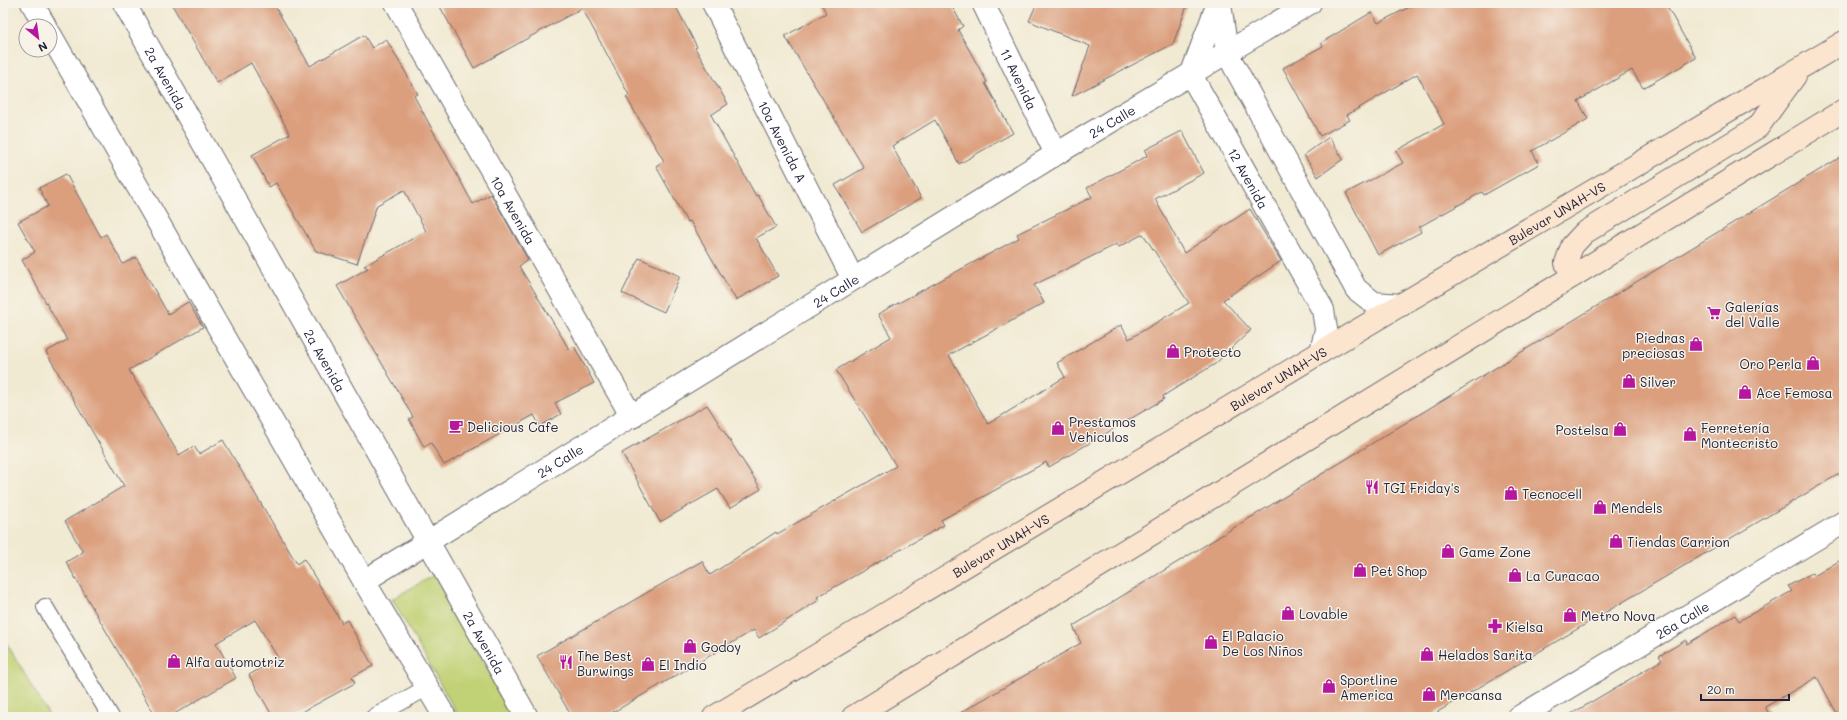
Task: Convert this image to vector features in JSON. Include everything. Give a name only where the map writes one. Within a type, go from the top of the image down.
[{"type":"main road","name":"Bulevar UNAH-VS","points":[[714,717],[1322,352],[1844,42]]},
{"type":"main road","points":[[1573,276],[1566,264],[1572,246],[1584,233],[1758,127],[1801,68]]},
{"type":"main road","points":[[853,717],[1844,110]]},
{"type":"street","points":[[32,3],[40,18]]},
{"type":"street","name":"2a Avenida","points":[[124,3],[527,717]]},
{"type":"street","name":"10a Avenida","points":[[396,3],[632,417]]},
{"type":"street","name":"10a Avenida A","points":[[713,3],[853,279]]},
{"type":"street","name":"11 Avenida","points":[[982,3],[1056,154]]},
{"type":"street","points":[[1219,3],[1226,53],[1356,289],[1374,303],[1402,305]]},
{"type":"street","points":[[1191,75],[1219,3]]},
{"type":"street","name":"24 Calle","points":[[364,581],[1056,154],[1310,3]]},
{"type":"street","points":[[58,48],[364,581],[445,717]]},
{"type":"street","name":"12 Avenida","points":[[1191,75],[1323,310],[1326,329],[1322,352]]},
{"type":"street","name":"26a Calle","points":[[1519,717],[1844,522]]},
{"type":"lane","points":[[45,607],[111,717]]},
{"type":"lane","points":[[374,717],[428,687]]},
{"type":"green space","points":[[434,575],[515,717],[459,717],[392,599]]},
{"type":"green space","points":[[3,637],[50,717],[3,717]]},
{"type":"building","points":[[171,3],[273,3],[310,66],[364,35],[372,48],[386,39],[418,94],[414,96],[473,204],[491,194],[528,260],[519,266],[569,349],[574,346],[594,383],[555,403],[561,414],[540,426],[534,415],[444,465],[431,443],[424,447],[409,419],[413,417],[337,286],[368,268],[364,266],[426,231],[404,190],[377,205],[357,264],[316,251],[276,183],[269,187],[252,155],[290,134],[251,63],[217,83]]},
{"type":"building","points":[[438,3],[674,3],[697,47],[695,48],[728,104],[711,115],[756,196],[758,195],[776,227],[756,238],[778,276],[736,300],[690,221],[687,222],[656,166],[664,161],[626,97],[629,95],[582,8],[474,68]]},
{"type":"building","points":[[821,3],[950,3],[963,26],[958,30],[1013,133],[959,164],[935,120],[892,146],[921,198],[862,232],[835,185],[864,168],[785,36],[826,13]]},
{"type":"building","points":[[1037,3],[1188,3],[1173,44],[1072,96],[1090,46],[1029,21]]},
{"type":"building","points":[[1417,3],[1665,3],[1696,58],[1643,88],[1632,70],[1578,101],[1588,119],[1532,151],[1539,164],[1484,195],[1482,192],[1419,227],[1421,232],[1378,255],[1346,193],[1403,163],[1396,151],[1444,124],[1417,74],[1347,115],[1350,120],[1320,136],[1283,68],[1323,46],[1321,43],[1372,12],[1378,23]]},
{"type":"building","points":[[1182,131],[1204,173],[1155,199],[1184,253],[1250,209],[1281,261],[1223,300],[1251,330],[1215,364],[1163,396],[1164,399],[1049,467],[1046,462],[941,520],[944,525],[817,597],[819,600],[759,638],[754,630],[605,717],[572,717],[537,656],[702,561],[710,575],[776,532],[777,534],[896,466],[836,370],[891,337],[878,314],[1019,238],[1017,234],[1092,197],[1087,188],[1147,156],[1145,150]],"holes":[[[1143,234],[1189,303],[1129,339],[1121,325],[1057,363],[1065,377],[988,424],[949,355],[1044,303],[1034,285],[1117,244],[1119,247]]]},
{"type":"building","points":[[1329,137],[1343,159],[1318,177],[1304,155]]},
{"type":"building","name":"Galerías del Valle","points":[[1844,155],[1844,471],[1429,717],[953,717],[1081,643],[1073,626]]},
{"type":"building","points":[[66,174],[101,237],[106,234],[123,264],[136,257],[168,314],[188,302],[203,327],[129,370],[179,455],[194,446],[199,454],[223,440],[297,564],[304,559],[342,623],[347,620],[373,666],[352,677],[355,683],[293,717],[273,717],[249,675],[278,658],[255,620],[216,643],[236,678],[169,717],[156,717],[66,562],[83,552],[65,521],[124,486],[46,352],[67,340],[22,260],[35,252],[18,222],[48,206],[39,188]]},
{"type":"building","points":[[639,258],[680,276],[664,312],[622,293]]},
{"type":"building","points":[[707,405],[761,489],[730,508],[718,489],[660,522],[622,453]]},
{"type":"building","points":[[1844,558],[1844,717],[1839,717],[1817,677],[1765,707],[1771,717],[1566,717],[1662,660],[1659,656],[1686,640],[1687,644],[1735,615],[1739,621],[1792,591],[1788,586],[1812,573],[1814,576]]},
{"type":"place","name":"Galerías del Valle","points":[[1714,313]]},
{"type":"place","name":"Piedras preciosas","points":[[1696,344]]},
{"type":"place","name":"Protecto","points":[[1173,351]]},
{"type":"place","name":"Oro Perla","points":[[1813,363]]},
{"type":"place","name":"Silver","points":[[1629,381]]},
{"type":"place","name":"Ace Femosa","points":[[1745,392]]},
{"type":"place","name":"Delicious Cafe","points":[[456,426]]},
{"type":"place","name":"Prestamos Vehiculos","points":[[1058,428]]},
{"type":"place","name":"Postelsa","points":[[1620,429]]},
{"type":"place","name":"Ferretería Montecristo","points":[[1690,434]]},
{"type":"place","name":"TGI Friday's","points":[[1372,487]]},
{"type":"place","name":"Tecnocell","points":[[1511,493]]},
{"type":"place","name":"Mendels","points":[[1600,507]]},
{"type":"place","name":"Tiendas Carrion","points":[[1616,541]]},
{"type":"place","name":"Game Zone","points":[[1448,551]]},
{"type":"place","name":"Pet Shop","points":[[1360,570]]},
{"type":"place","name":"La Curacao","points":[[1515,575]]},
{"type":"place","name":"Lovable","points":[[1288,613]]},
{"type":"place","name":"Metro Nova","points":[[1570,615]]},
{"type":"place","name":"Kielsa","points":[[1495,626]]},
{"type":"place","name":"El Palacio De Los Niños","points":[[1211,642]]},
{"type":"place","name":"Godoy","points":[[690,646]]},
{"type":"place","name":"Helados Sarita","points":[[1427,654]]},
{"type":"place","name":"Alfa automotriz","points":[[174,661]]},
{"type":"place","name":"The Best Burwings","points":[[566,662]]},
{"type":"place","name":"El Indio","points":[[648,664]]},
{"type":"place","name":"Sportline America","points":[[1329,686]]},
{"type":"place","name":"Mercansa","points":[[1429,694]]}]
